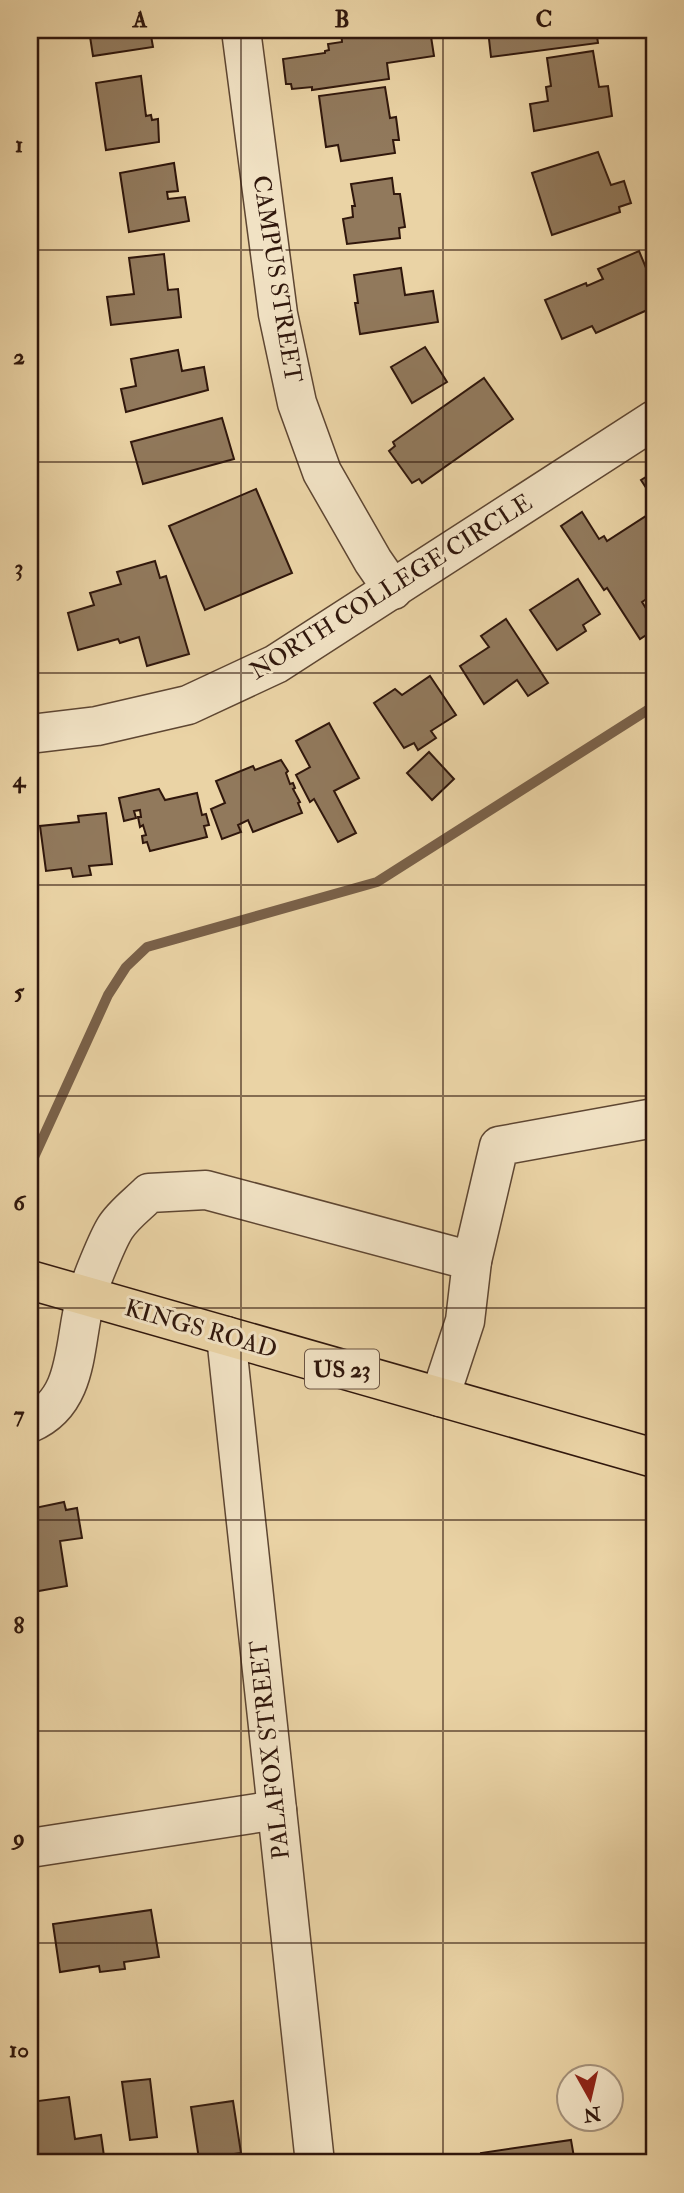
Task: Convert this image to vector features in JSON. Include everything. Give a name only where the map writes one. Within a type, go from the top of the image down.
[{"type":"main road","name":"KINGS ROAD","points":[[30,1280],[654,1458]]},
{"type":"street","name":"CAMPUS STREET","points":[[241,30],[278,314],[298,403],[322,472],[373,561],[393,590]]},
{"type":"street","name":"NORTH COLLEGE CIRCLE","points":[[30,734],[97,726],[188,705],[276,664],[654,419]]},
{"type":"street","points":[[440,1397],[465,1321],[472,1261],[499,1146],[654,1118]]},
{"type":"street","points":[[30,1423],[52,1408],[65,1392],[72,1374],[86,1297],[116,1227],[149,1193],[206,1190],[472,1261]]},
{"type":"street","name":"PALAFOX STREET","points":[[226,1336],[315,2163]]},
{"type":"street","points":[[30,1848],[277,1810]]},
{"type":"building","points":[[89,30],[150,30],[153,47],[93,56]]},
{"type":"building","points":[[341,30],[430,30],[434,56],[387,63],[389,79],[312,90],[312,87],[292,89],[291,84],[286,84],[283,59],[325,53],[329,50],[328,44],[342,42]]},
{"type":"building","points":[[488,30],[596,30],[598,43],[491,57]]},
{"type":"building","points":[[593,51],[599,87],[608,86],[612,116],[534,131],[530,104],[548,101],[546,87],[551,86],[547,58]]},
{"type":"building","points":[[141,76],[146,116],[151,115],[152,120],[158,119],[159,142],[106,150],[96,83]]},
{"type":"building","points":[[385,87],[390,118],[396,117],[399,140],[393,140],[395,153],[341,161],[338,145],[326,147],[319,96]]},
{"type":"building","points":[[598,152],[611,185],[624,181],[631,203],[619,207],[620,212],[552,235],[532,173]]},
{"type":"building","points":[[174,163],[178,191],[167,192],[168,199],[185,197],[189,221],[129,232],[120,173]]},
{"type":"building","points":[[392,178],[394,194],[400,194],[405,227],[399,228],[400,238],[347,244],[343,219],[353,217],[352,206],[355,206],[351,184]]},
{"type":"building","points":[[639,251],[654,287],[654,307],[596,333],[592,326],[562,339],[545,300],[603,279],[598,269]]},
{"type":"building","points":[[164,254],[168,290],[178,289],[181,317],[111,325],[107,297],[134,294],[129,258]]},
{"type":"building","points":[[401,268],[405,295],[433,291],[438,322],[360,334],[354,275]]},
{"type":"building","points":[[425,347],[447,382],[412,403],[391,367]]},
{"type":"building","points":[[178,350],[182,371],[204,367],[208,390],[126,412],[121,389],[136,386],[131,359]]},
{"type":"building","points":[[484,378],[513,419],[422,483],[419,479],[412,483],[389,451],[395,446],[393,442]]},
{"type":"building","points":[[222,418],[234,459],[143,484],[131,442]]},
{"type":"building","points":[[654,472],[654,500],[641,480]]},
{"type":"building","points":[[256,489],[292,573],[205,610],[169,526]]},
{"type":"building","points":[[582,512],[599,539],[604,536],[607,541],[646,516],[654,529],[654,594],[642,602],[654,621],[654,630],[640,639],[607,588],[604,590],[561,526]]},
{"type":"building","points":[[155,561],[160,578],[166,576],[189,654],[147,666],[139,637],[120,643],[118,639],[78,650],[68,613],[94,605],[90,593],[121,584],[117,572]]},
{"type":"building","points":[[578,579],[600,614],[583,625],[586,631],[557,650],[530,610]]},
{"type":"building","points":[[506,619],[548,683],[528,696],[517,680],[484,704],[460,666],[489,647],[481,636]]},
{"type":"building","points":[[430,676],[456,715],[431,731],[436,738],[418,750],[414,743],[404,748],[374,703],[395,689],[402,695]]},
{"type":"building","points":[[329,723],[359,778],[334,791],[356,833],[338,842],[314,799],[310,802],[296,775],[310,767],[296,741]]},
{"type":"building","points":[[429,752],[454,779],[432,800],[407,773]]},
{"type":"building","points":[[281,760],[288,771],[286,773],[290,784],[293,783],[295,788],[293,789],[302,813],[253,832],[248,820],[238,825],[241,832],[222,839],[211,809],[225,803],[216,781],[253,766],[255,770]]},
{"type":"building","points":[[159,789],[165,800],[197,793],[202,815],[206,814],[209,825],[204,826],[207,837],[150,851],[147,842],[143,843],[142,836],[146,835],[143,825],[140,827],[140,810],[134,811],[136,818],[124,821],[119,798]]},
{"type":"building","points":[[106,813],[112,864],[89,866],[91,875],[73,877],[71,868],[46,871],[40,826],[79,822],[78,816]]},
{"type":"building","points":[[64,1502],[66,1510],[77,1508],[82,1538],[60,1541],[67,1586],[33,1592],[30,1572],[30,1509]]},
{"type":"building","points":[[151,1910],[159,1957],[124,1962],[125,1969],[100,1972],[99,1966],[60,1972],[53,1924]]},
{"type":"building","points":[[150,2079],[157,2137],[130,2140],[122,2082]]},
{"type":"building","points":[[69,2097],[75,2139],[101,2135],[105,2163],[36,2163],[30,2102]]},
{"type":"building","points":[[233,2101],[241,2153],[199,2159],[191,2107]]},
{"type":"building","points":[[571,2140],[575,2163],[482,2163],[481,2153]]},
{"type":"waterway","points":[[30,1166],[108,995],[126,967],[147,947],[377,882],[654,706]]}]
